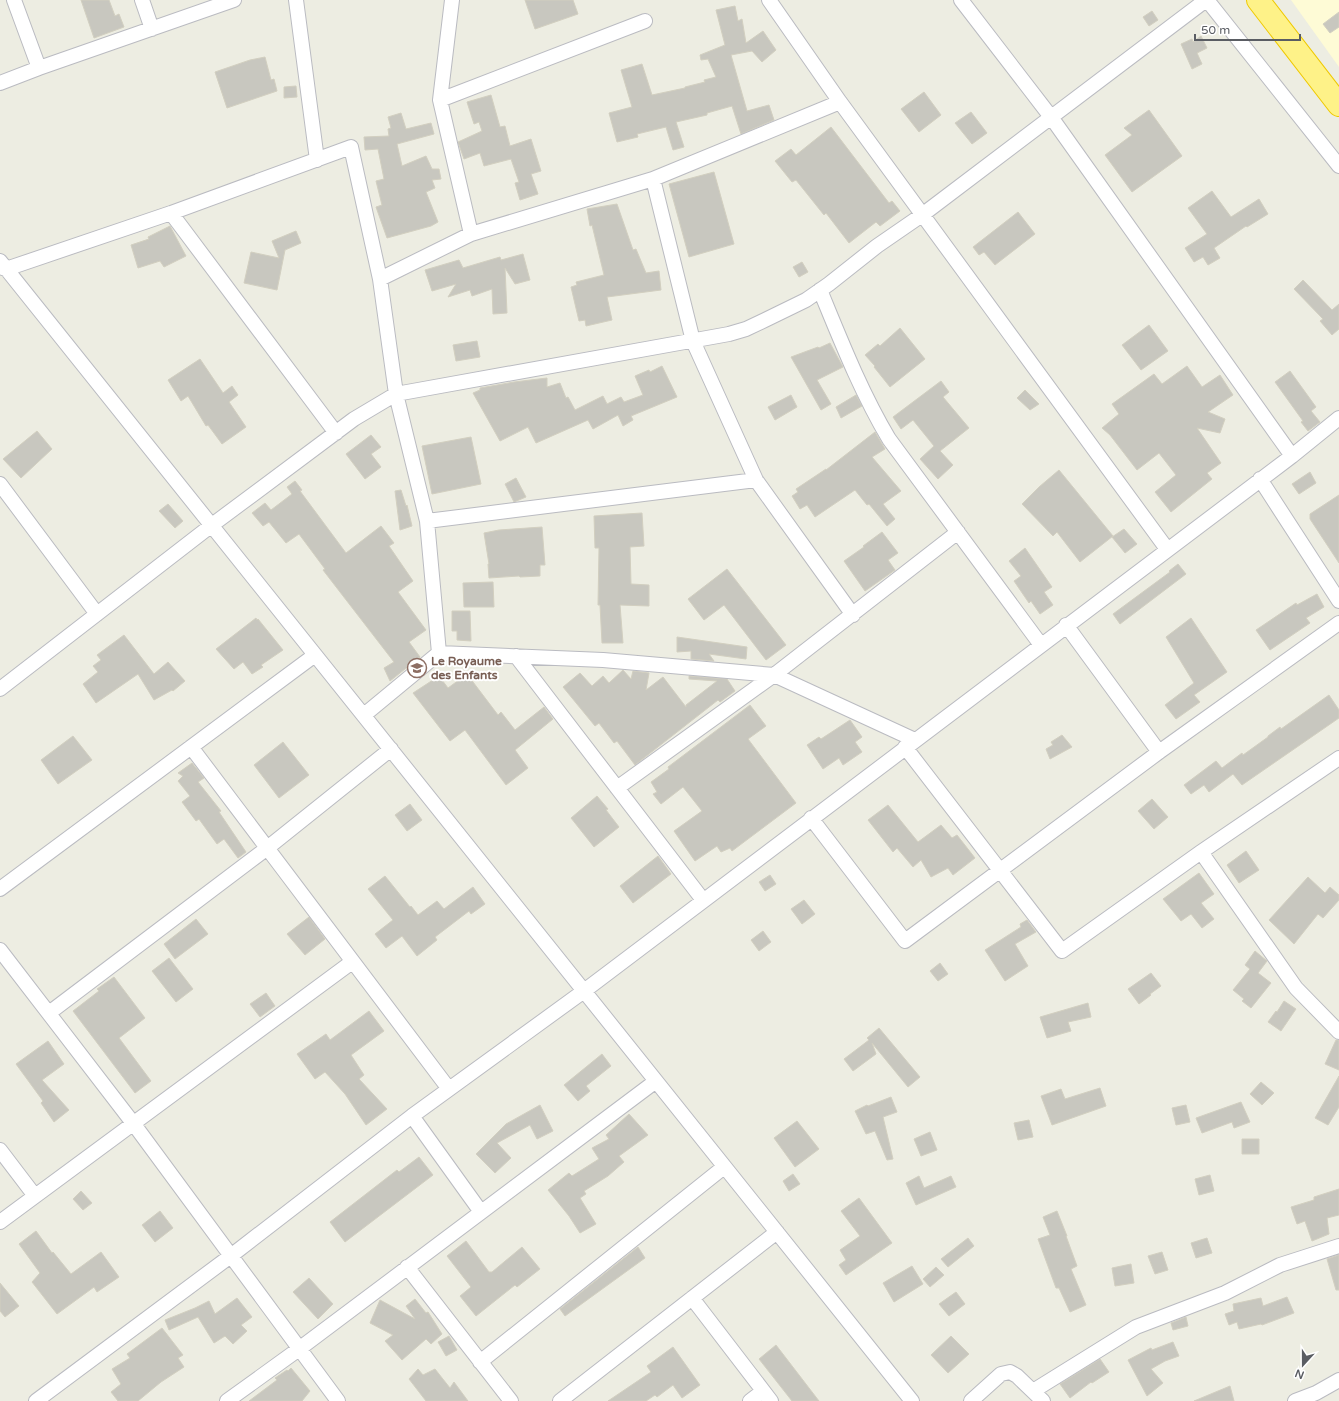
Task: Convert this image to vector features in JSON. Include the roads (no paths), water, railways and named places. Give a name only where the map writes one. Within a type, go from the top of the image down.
[{"type":"highway","points":[[1258,0],[1339,105]]},
{"type":"street","points":[[14,0],[39,68]]},
{"type":"street","points":[[142,0],[152,29]]},
{"type":"street","points":[[0,83],[234,0]]},
{"type":"street","points":[[296,0],[317,160]]},
{"type":"street","points":[[452,0],[440,100],[471,234]]},
{"type":"street","points":[[770,0],[840,102],[1167,549]]},
{"type":"street","points":[[961,0],[1051,117],[1292,456]]},
{"type":"street","points":[[0,689],[212,525],[354,419],[396,394],[693,341],[746,329],[806,300],[922,215],[1207,0],[1339,166]]},
{"type":"street","points":[[440,100],[645,21]]},
{"type":"street","points":[[380,279],[471,234],[653,179],[840,102]]},
{"type":"street","points":[[439,653],[427,520],[396,394],[380,279],[351,147],[171,213],[2,265],[212,525],[912,1401]]},
{"type":"street","points":[[653,179],[693,341],[756,480],[852,615]]},
{"type":"street","points":[[171,213],[336,433]]},
{"type":"street","points":[[820,290],[856,377],[874,414],[889,439],[1041,645]]},
{"type":"street","points":[[44,1398],[412,1116],[584,991],[1066,625],[1292,456],[1339,418]]},
{"type":"street","points":[[1260,479],[1339,600]]},
{"type":"street","points":[[427,520],[756,480]]},
{"type":"street","points":[[0,484],[97,614]]},
{"type":"street","points":[[617,788],[774,675],[958,532]]},
{"type":"street","points":[[811,818],[905,940],[1159,752],[1339,622]]},
{"type":"street","points":[[1066,625],[1159,752]]},
{"type":"street","points":[[364,715],[439,653],[603,660],[774,675],[910,743],[1000,870],[1062,951],[1201,852],[1339,758]]},
{"type":"street","points":[[0,889],[315,655]]},
{"type":"street","points":[[516,656],[703,900]]},
{"type":"street","points":[[191,747],[266,849],[449,1089]]},
{"type":"street","points":[[49,1013],[266,849],[391,749]]},
{"type":"street","points":[[1201,852],[1296,988],[1339,1032]]},
{"type":"street","points":[[0,950],[232,1255],[338,1401]]},
{"type":"street","points":[[0,1222],[352,962]]},
{"type":"street","points":[[227,1401],[299,1349],[656,1080]]},
{"type":"street","points":[[412,1116],[481,1212]]},
{"type":"street","points":[[0,1150],[35,1196]]},
{"type":"street","points":[[480,1362],[724,1166]]},
{"type":"street","points":[[560,1401],[777,1232]]},
{"type":"street","points":[[971,1401],[1001,1374],[1010,1372],[1017,1376],[1038,1396],[1136,1327],[1225,1293],[1280,1265],[1339,1246]]},
{"type":"street","points":[[407,1267],[510,1401]]},
{"type":"street","points":[[692,1298],[767,1396],[750,1401]]},
{"type":"street","points":[[1295,1401],[1339,1380]]},
{"type":"place","name":"Le Royaume des Enfants","points":[[417,668]]}]
